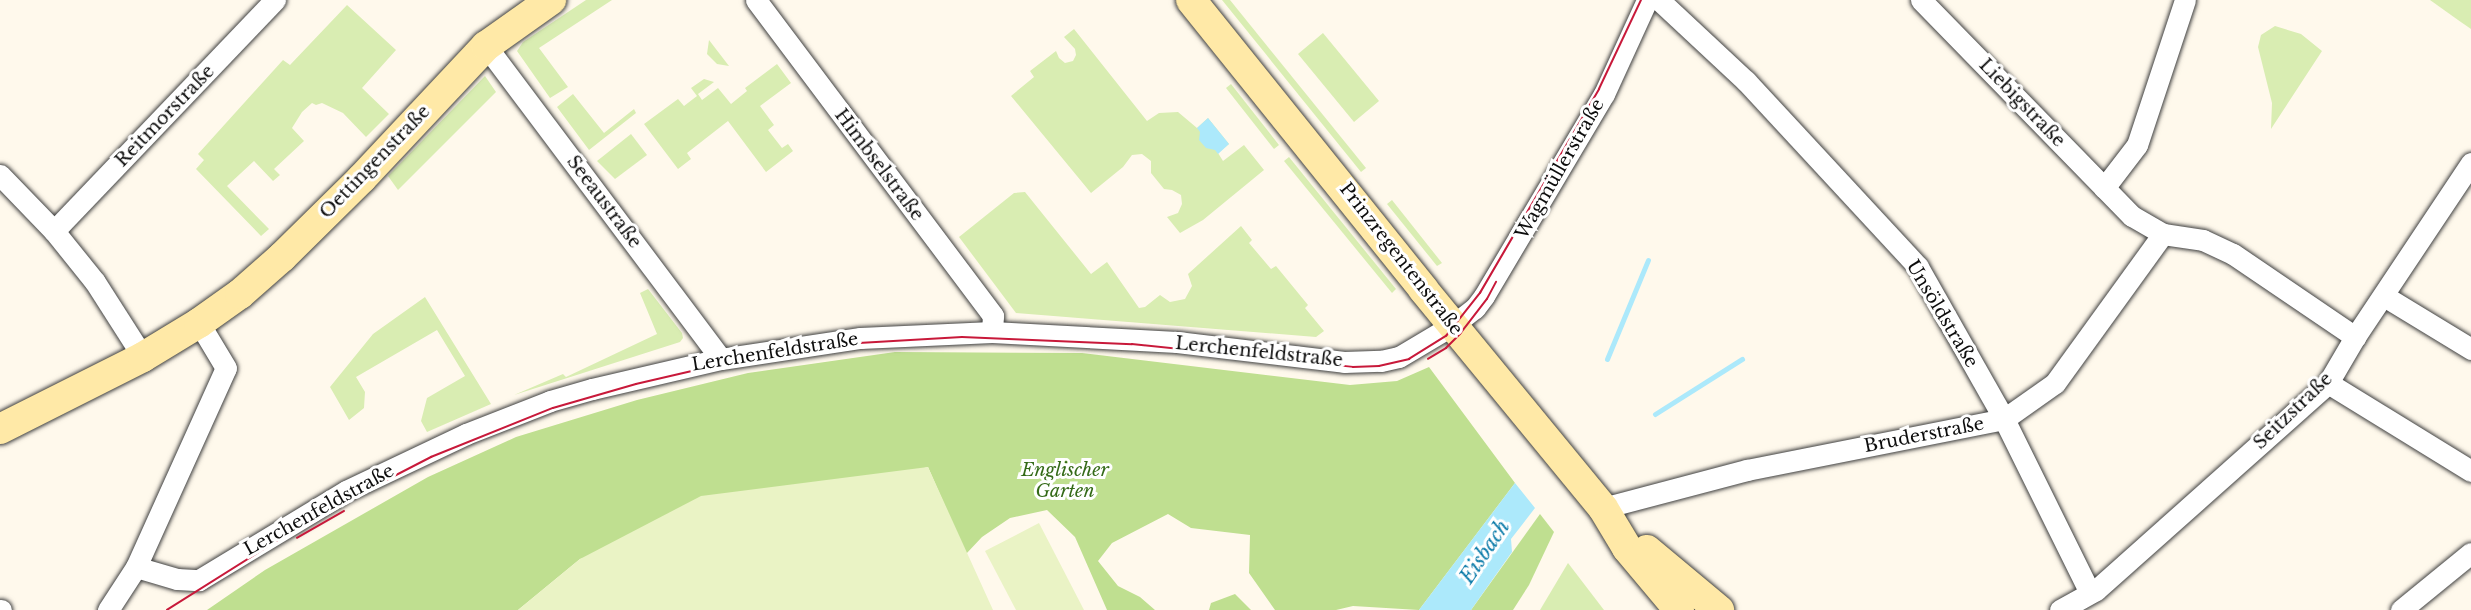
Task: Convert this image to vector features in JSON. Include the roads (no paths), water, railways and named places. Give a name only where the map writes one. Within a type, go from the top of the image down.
[{"type":"main road","name":"Oettingenstraße","points":[[0,429],[143,357],[199,323],[282,257],[362,178],[486,46],[551,0]]},
{"type":"main road","name":"Prinzregentenstraße","points":[[1191,0],[1637,549],[1679,610]]},
{"type":"main road","name":"Prinzregentenstraße","points":[[1637,549],[1701,610]]},
{"type":"main road","points":[[1637,549],[1662,610]]},
{"type":"main road","points":[[1637,549],[1719,610]]},
{"type":"street","name":"Reitmorstraße","points":[[54,231],[275,0]]},
{"type":"street","name":"Himbselstraße","points":[[756,0],[993,315],[992,332]]},
{"type":"street","name":"Wagmüllerstraße","points":[[1453,325],[1475,308],[1539,207],[1604,94],[1647,0]]},
{"type":"street","name":"Unsöldstraße","points":[[1659,0],[1746,81],[1918,267],[2004,419],[2090,593]]},
{"type":"street","name":"Liebigstraße","points":[[1922,0],[2122,207],[2142,223],[2163,234]]},
{"type":"street","points":[[2104,188],[2137,146],[2186,0]]},
{"type":"street","name":"Seeaustraße","points":[[486,46],[721,359]]},
{"type":"street","name":"Seitzstraße","points":[[2061,610],[2090,593],[2328,383],[2355,337],[2471,164]]},
{"type":"street","points":[[0,175],[54,231],[95,282],[143,357]]},
{"type":"street","points":[[2163,234],[2203,240],[2233,254],[2355,337]]},
{"type":"street","name":"Bruderstraße","points":[[1607,512],[1747,470],[2004,419],[2055,383],[2163,234]]},
{"type":"street","points":[[2384,296],[2471,349]]},
{"type":"street","points":[[108,610],[136,567],[226,368],[199,323]]},
{"type":"street","name":"Lerchenfeldstraße","points":[[136,567],[177,579],[199,580],[346,491],[466,434],[550,401],[721,359],[860,338],[992,332],[1177,342],[1359,362],[1399,357],[1453,325]]},
{"type":"street","points":[[2328,383],[2471,471]]},
{"type":"street","points":[[2401,610],[2471,553]]},
{"type":"water","points":[[1208,118],[1229,144],[1218,154],[1215,150],[1206,148],[1199,140],[1200,132],[1197,128]]},
{"type":"water","name":"Eisbach","points":[[1515,483],[1535,508],[1511,539],[1512,552],[1471,610],[1419,610]]},
{"type":"waterway","points":[[1607,359],[1648,260]]},
{"type":"waterway","points":[[1655,414],[1742,359]]},
{"type":"tram line","points":[[167,610],[313,518],[431,457],[553,408],[636,384],[722,364],[859,343],[962,337],[1132,344],[1353,367],[1379,366],[1409,359],[1446,336],[1480,293],[1599,89],[1641,0]]},
{"type":"tram line","points":[[1428,359],[1446,348],[1460,334],[1487,299],[1496,282]]},
{"type":"tram line","points":[[297,538],[344,511]]},
{"type":"park label","name":"Englischer Garten","points":[[1065,481]]}]
